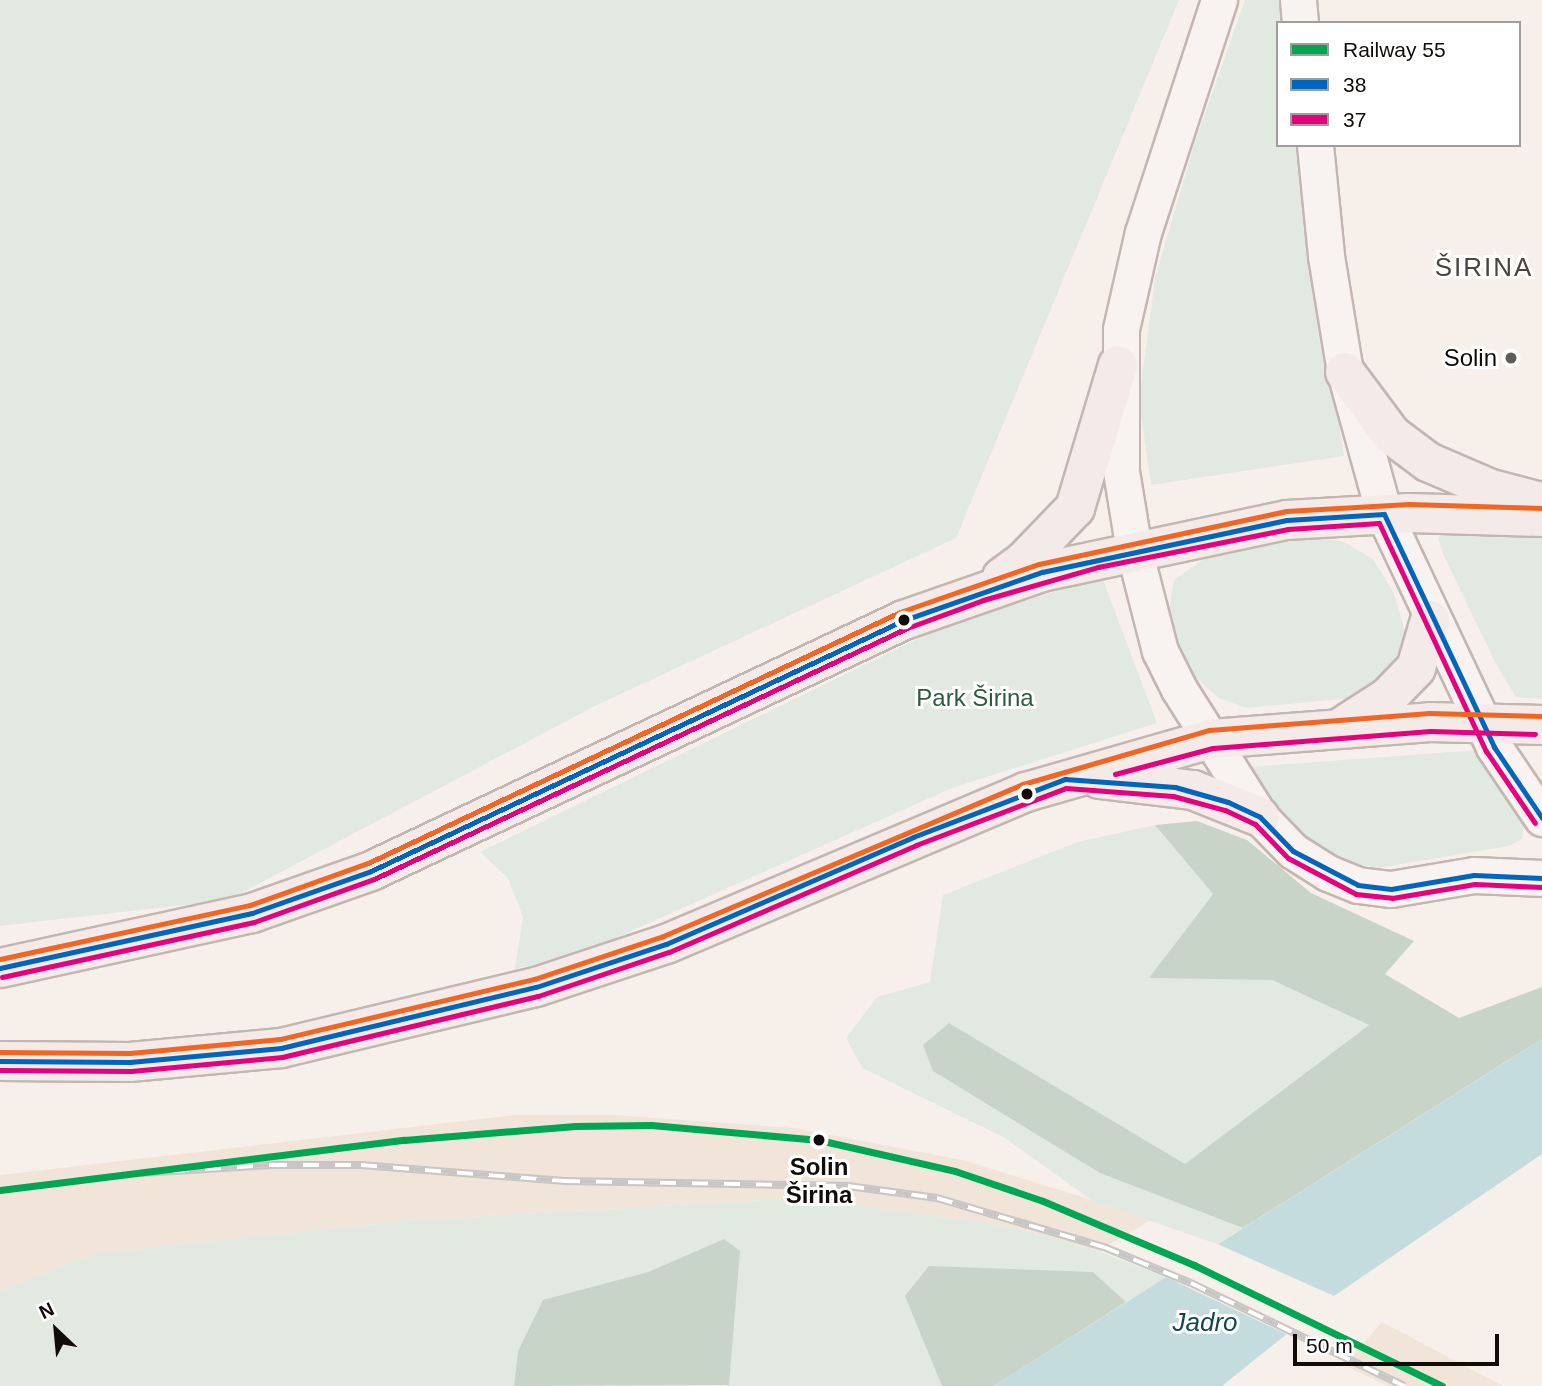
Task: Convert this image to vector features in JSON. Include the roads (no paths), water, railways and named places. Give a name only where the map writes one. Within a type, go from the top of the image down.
[{"type":"highway","points":[[979,593],[1024,561],[1075,508],[1118,365]]},
{"type":"highway","points":[[1345,372],[1392,435],[1428,462],[1491,489],[1542,503]]},
{"type":"highway","points":[[0,968],[252,913],[371,870],[904,620],[979,593],[1134,550],[1287,520],[1384,514],[1542,517]]},
{"type":"highway","points":[[1338,729],[1368,713],[1416,668],[1430,620]]},
{"type":"highway","points":[[0,1061],[130,1062],[281,1048],[536,987],[666,944],[913,837],[1065,779],[1212,739],[1338,729],[1482,723],[1542,725]]},
{"type":"highway","points":[[1065,779],[1108,779],[1193,790],[1260,817]]},
{"type":"main road","points":[[1219,0],[1143,232],[1121,329],[1118,365],[1121,471],[1134,550],[1160,651],[1260,817],[1293,851],[1358,885],[1391,889],[1474,875],[1542,878]]},
{"type":"main road","points":[[1298,0],[1300,21]]},
{"type":"main road","points":[[1315,147],[1326,256],[1345,372],[1384,514],[1430,620],[1482,723],[1542,818]]},
{"type":"water","name":"Jadro","points":[[1542,1039],[1542,1154],[1334,1296],[1222,1386],[994,1386]]},
{"type":"railway","points":[[141,1173],[271,1165],[361,1165],[564,1181],[848,1186],[937,1198],[1104,1247],[1191,1283],[1404,1386]]},
{"type":"rail line","name":"55","points":[[0,1190],[404,1140],[575,1126],[651,1125],[819,1140],[955,1171],[1043,1201],[1194,1265],[1442,1386]]},
{"type":"place","name":"Solin","points":[[1511,358]]},
{"type":"place","name":"Solin Širina","points":[[819,1140]]},
{"type":"district","name":"ŠIRINA","points":[[1484,268]]},
{"type":"park label","name":"Park Širina","points":[[975,698]]}]
